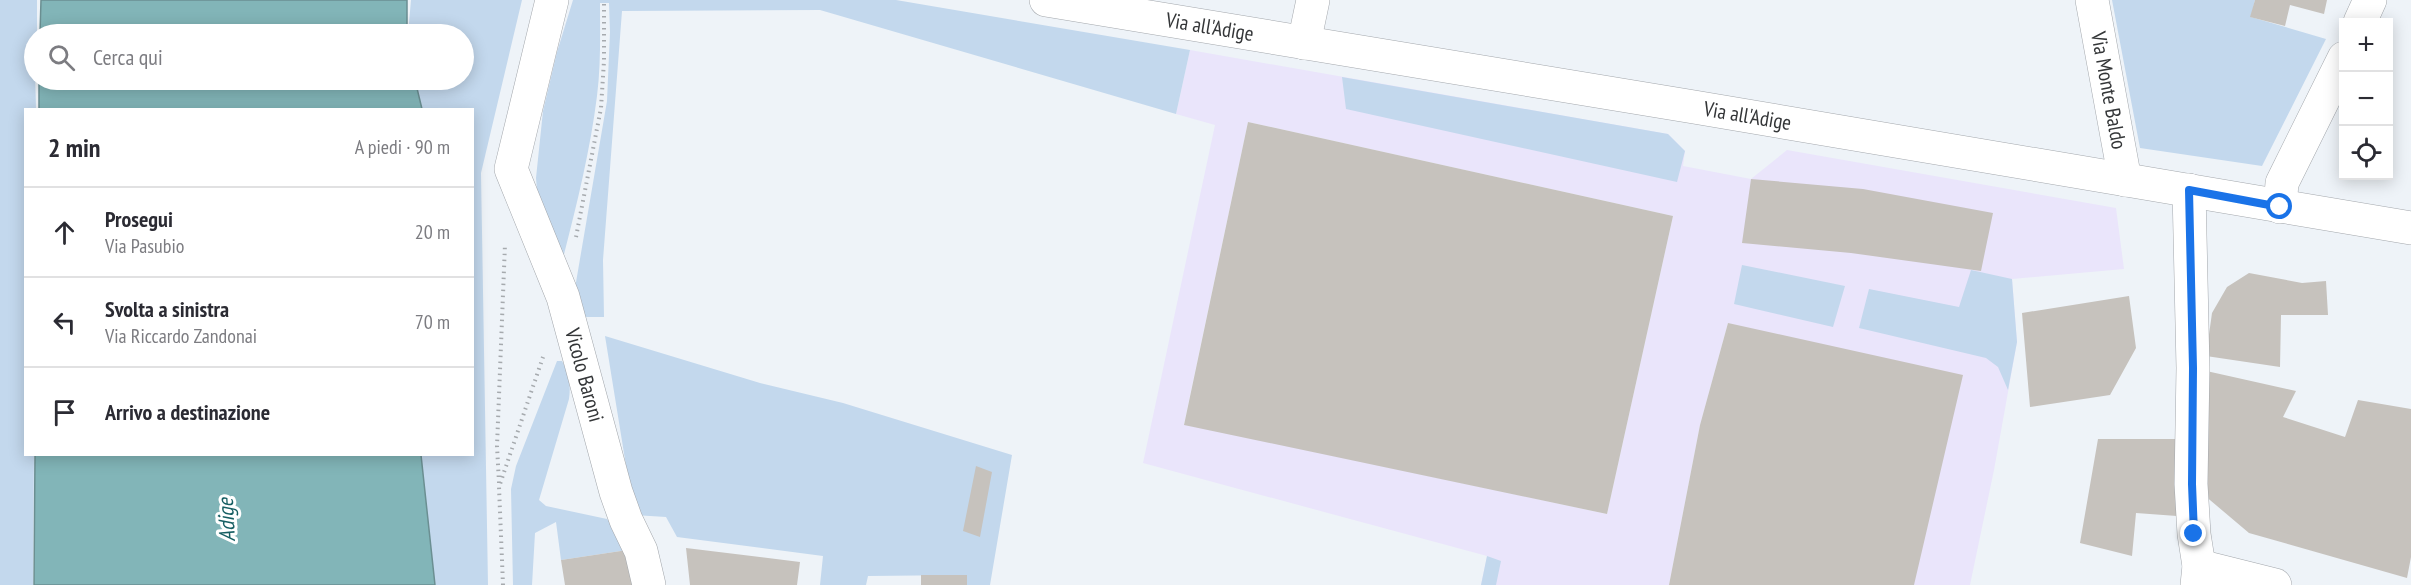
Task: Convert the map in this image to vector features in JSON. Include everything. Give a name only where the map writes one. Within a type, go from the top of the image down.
[{"type":"street","name":"Vicolo Baroni","points":[[552,0],[511,169],[563,297],[616,492],[626,520],[642,551],[648,585]]},
{"type":"street","name":"Via all'Adige","points":[[1046,0],[2411,228]]},
{"type":"street","points":[[1304,43],[1313,0]]},
{"type":"street","name":"Via Monte Baldo","points":[[2092,0],[2126,180]]},
{"type":"street","points":[[2362,18],[2370,0]]},
{"type":"street","points":[[2280,207],[2282,183],[2339,66]]},
{"type":"street","points":[[2189,190],[2193,368],[2192,484],[2198,575],[2275,585]]},
{"type":"path","points":[[499,487],[497,446],[505,235]]},
{"type":"shaded area","points":[[0,0],[37,0],[37,24],[24,24],[24,90],[35,90],[36,108],[24,108],[24,456],[34,456],[33,585],[0,585]]},
{"type":"shaded area","points":[[411,0],[522,0],[481,173],[488,585],[435,585],[421,456],[474,456],[474,108],[422,108],[417,90],[474,90],[474,24],[409,24]]},
{"type":"shaded area","points":[[573,0],[896,0],[1190,50],[1176,114],[820,10],[622,11],[603,260],[604,317],[585,317],[574,294],[607,101],[609,3],[600,3],[599,73],[591,138],[562,262],[537,190],[536,178],[543,111],[557,52]]},
{"type":"shaded area","points":[[2112,0],[2255,0],[2251,17],[2326,39],[2262,166],[2140,148]]},
{"type":"shaded area","points":[[1190,50],[1668,134],[1685,151],[1683,166],[1751,179],[1787,150],[2116,208],[2124,269],[2012,279],[2017,342],[1970,585],[1914,585],[1728,323],[1700,425],[1669,585],[1481,585],[1487,556],[1143,463],[1215,125],[1176,114]],"holes":[[[1248,122],[1673,216],[1607,514],[1184,424]]]},
{"type":"shaded area","points":[[1342,77],[1668,134],[1685,151],[1677,182],[1346,109]]},
{"type":"shaded area","points":[[1742,265],[1845,286],[1833,327],[1734,304]]},
{"type":"shaded area","points":[[1971,270],[2012,279],[2017,342],[2008,390],[1998,367],[1986,358],[1859,328],[1869,289],[1959,307]]},
{"type":"shaded area","points":[[605,336],[760,383],[843,403],[1012,455],[990,585],[967,585],[966,575],[868,576],[866,585],[820,585],[823,556],[677,537],[666,517],[634,515]]},
{"type":"shaded area","points":[[557,361],[562,361],[568,375],[569,399],[539,500],[546,506],[607,519],[634,549],[561,560],[556,522],[535,533],[532,585],[513,585],[511,489],[516,466]]},
{"type":"shaded area","points":[[1487,556],[1501,561],[1496,585],[1481,585]]},
{"type":"water","points":[[41,0],[407,0],[407,24],[40,24]]},
{"type":"water","points":[[39,90],[417,90],[422,108],[39,108]]},
{"type":"water","name":"Adige","points":[[35,456],[421,456],[435,585],[34,585]]},
{"type":"building","points":[[2255,0],[2327,0],[2324,14],[2290,5],[2285,26],[2250,17]]},
{"type":"building","points":[[1248,122],[1673,216],[1607,514],[1184,425]]},
{"type":"building","points":[[1751,179],[1863,189],[1993,213],[1981,271],[1851,253],[1742,243]]},
{"type":"building","points":[[2249,273],[2302,283],[2326,281],[2328,315],[2281,315],[2280,367],[2206,356],[2212,313],[2227,287]]},
{"type":"building","points":[[2129,296],[2136,348],[2110,395],[2030,407],[2022,313]]},
{"type":"building","points":[[1728,323],[1963,375],[1914,585],[1669,585],[1700,425]]},
{"type":"building","points":[[2193,368],[2296,391],[2283,417],[2345,437],[2358,400],[2411,409],[2411,557],[2407,578],[2249,533],[2191,484]]},
{"type":"building","points":[[2098,439],[2175,439],[2177,516],[2136,513],[2132,556],[2080,543]]},
{"type":"building","points":[[976,466],[992,472],[980,537],[963,531]]},
{"type":"building","points":[[686,548],[800,562],[797,585],[690,585]]},
{"type":"building","points":[[634,549],[639,585],[565,585],[561,560]]},
{"type":"building","points":[[921,575],[967,575],[967,585],[921,585]]},
{"type":"route","points":[[2194,534],[2189,190],[2280,207]]}]
